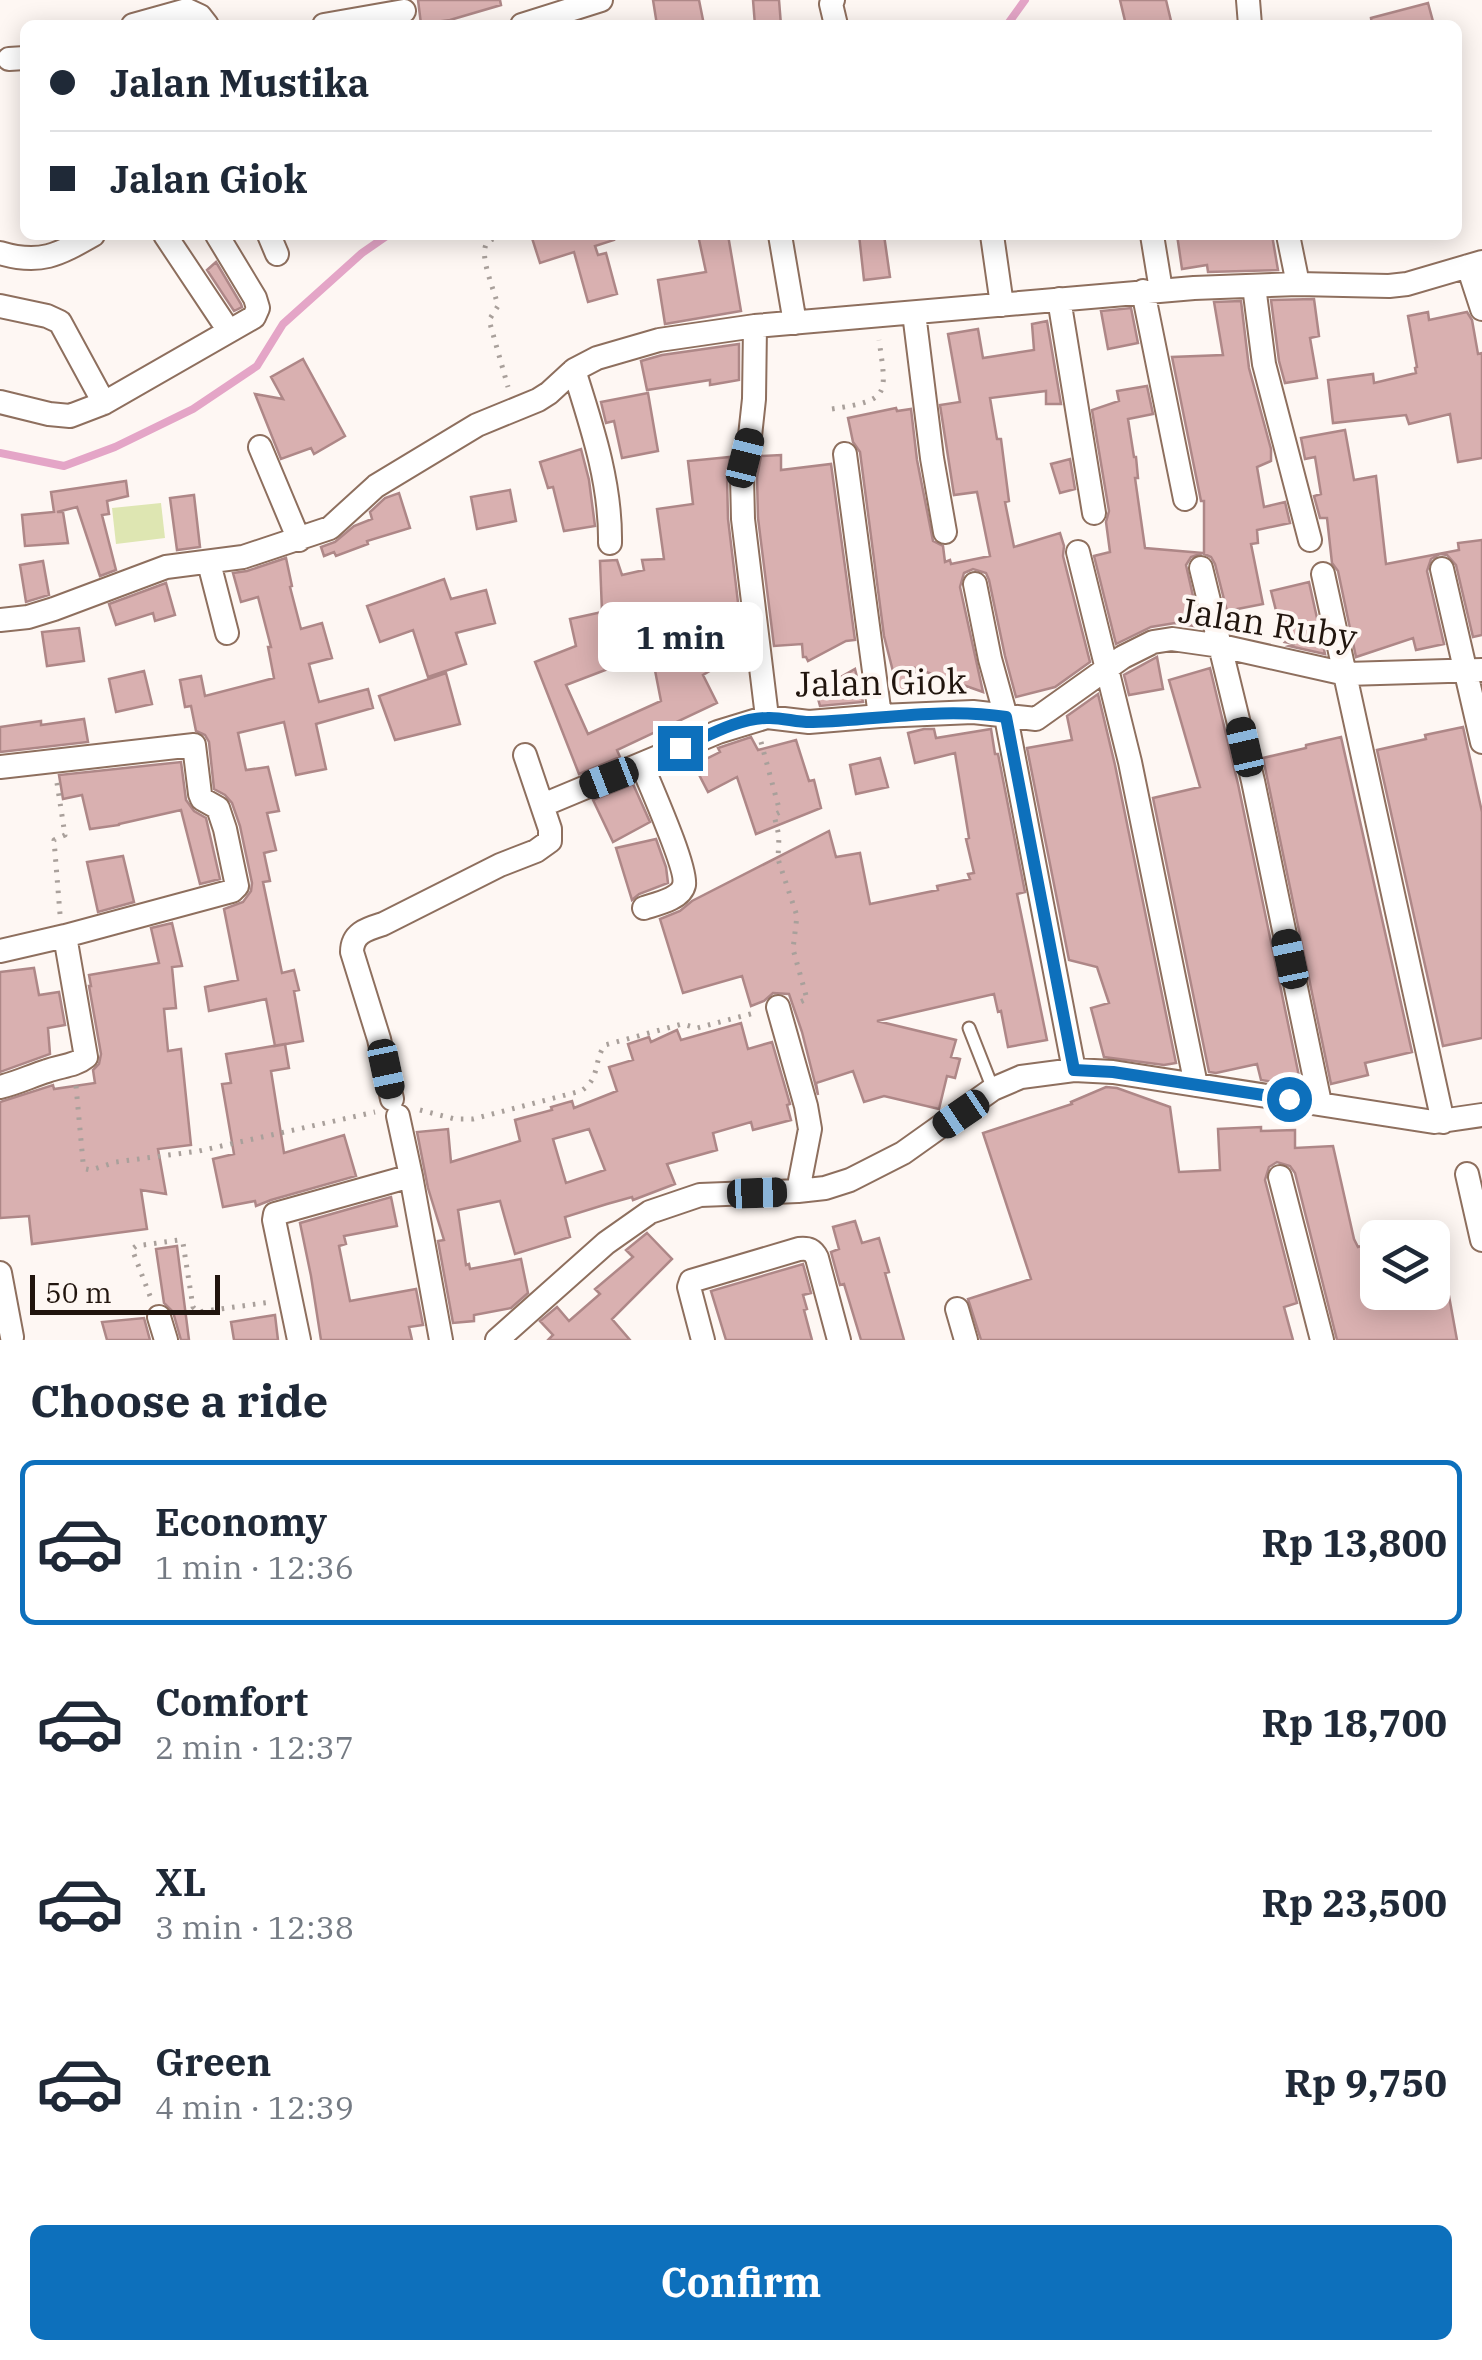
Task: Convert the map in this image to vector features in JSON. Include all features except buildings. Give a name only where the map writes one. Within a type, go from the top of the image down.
[{"type":"street","points":[[538,20],[601,0]]},
{"type":"street","points":[[152,20],[188,10],[203,20]]},
{"type":"street","points":[[355,20],[404,12]]},
{"type":"street","points":[[0,253],[44,260],[83,240]]},
{"type":"street","points":[[168,240],[229,331]]},
{"type":"street","points":[[0,402],[70,416],[104,403],[254,318],[256,298],[220,240]]},
{"type":"street","points":[[781,240],[795,323]]},
{"type":"street","points":[[993,240],[1002,305]]},
{"type":"street","points":[[1152,240],[1152,291],[1185,499]]},
{"type":"street","points":[[1289,240],[1298,284]]},
{"type":"street","points":[[0,620],[54,609],[166,566],[243,558],[330,528],[376,486],[462,433],[549,393],[574,370],[598,358],[659,340],[755,326],[1152,291],[1298,284],[1389,286],[1475,264],[1482,309]]},
{"type":"street","points":[[1254,286],[1264,364],[1310,540]]},
{"type":"street","points":[[1059,299],[1094,513]]},
{"type":"street","points":[[0,306],[60,322],[104,403]]},
{"type":"street","points":[[914,313],[945,532]]},
{"type":"street","points":[[755,326],[754,399],[742,476],[742,519],[761,719]]},
{"type":"street","points":[[574,370],[604,475],[610,543]]},
{"type":"street","points":[[260,447],[300,540]]},
{"type":"street","points":[[845,454],[880,716]]},
{"type":"street","points":[[1078,552],[1134,782],[1196,1086]]},
{"type":"street","points":[[209,562],[227,633]]},
{"type":"street","points":[[1201,568],[1253,780],[1320,1103]]},
{"type":"street","points":[[1442,569],[1474,670],[1482,742]]},
{"type":"street","points":[[1323,574],[1443,1122]]},
{"type":"street","points":[[975,584],[1006,717],[1074,1070]]},
{"type":"street","name":"Jalan Ruby","points":[[1006,717],[1036,719],[1108,668],[1161,640],[1221,646],[1346,674],[1474,670]]},
{"type":"street","name":"Jalan Giok","points":[[543,805],[718,732],[761,719],[809,722],[973,712],[1006,717]]},
{"type":"street","points":[[0,768],[194,745],[200,794],[218,808],[238,886],[232,891],[0,951]]},
{"type":"street","points":[[441,1340],[398,1108],[352,942],[368,928],[550,841],[543,805],[525,756]]},
{"type":"street","points":[[642,765],[685,884],[671,898],[644,908]]},
{"type":"street","points":[[0,1087],[81,1062],[86,1055],[65,936]]},
{"type":"street","points":[[778,1007],[810,1129],[798,1191]]},
{"type":"street","points":[[496,1340],[606,1243],[650,1212],[713,1193],[825,1188],[876,1168],[993,1089],[1022,1077],[1074,1070],[1113,1072],[1424,1121],[1482,1115]]},
{"type":"street","points":[[1467,1174],[1482,1240]]},
{"type":"street","points":[[299,1340],[274,1220],[276,1214],[411,1176]]},
{"type":"street","points":[[1280,1177],[1322,1340]]},
{"type":"street","points":[[703,1340],[689,1287],[691,1281],[807,1248],[817,1258],[839,1340]]},
{"type":"street","points":[[0,1273],[12,1337]]},
{"type":"street","points":[[957,1309],[966,1340]]},
{"type":"lane","points":[[969,1028],[993,1089]]},
{"type":"path","points":[[492,240],[484,246],[484,258],[498,306],[489,320],[515,409]]},
{"type":"path","points":[[832,410],[880,396],[883,388],[876,317]]},
{"type":"path","points":[[73,1064],[83,1162],[91,1170],[398,1108],[474,1119],[590,1086],[604,1046],[685,1024],[697,1028],[807,999],[794,949],[797,916],[778,859],[774,815],[780,812],[761,719]]},
{"type":"path","points":[[54,760],[65,834],[54,840],[65,936]]},
{"type":"path","points":[[162,1329],[131,1252],[136,1246],[181,1241],[198,1312],[290,1299]]},
{"type":"green space","points":[[161,503],[165,538],[116,544],[112,508]]},
{"type":"waterway","points":[[1011,20],[1025,0]]},
{"type":"waterway","points":[[0,453],[64,466],[115,447],[193,409],[257,366],[283,324],[381,240]]},
{"type":"route","points":[[680,748],[738,724],[767,718],[809,722],[973,712],[1006,717],[1074,1070],[1113,1072],[1289,1099]]}]
